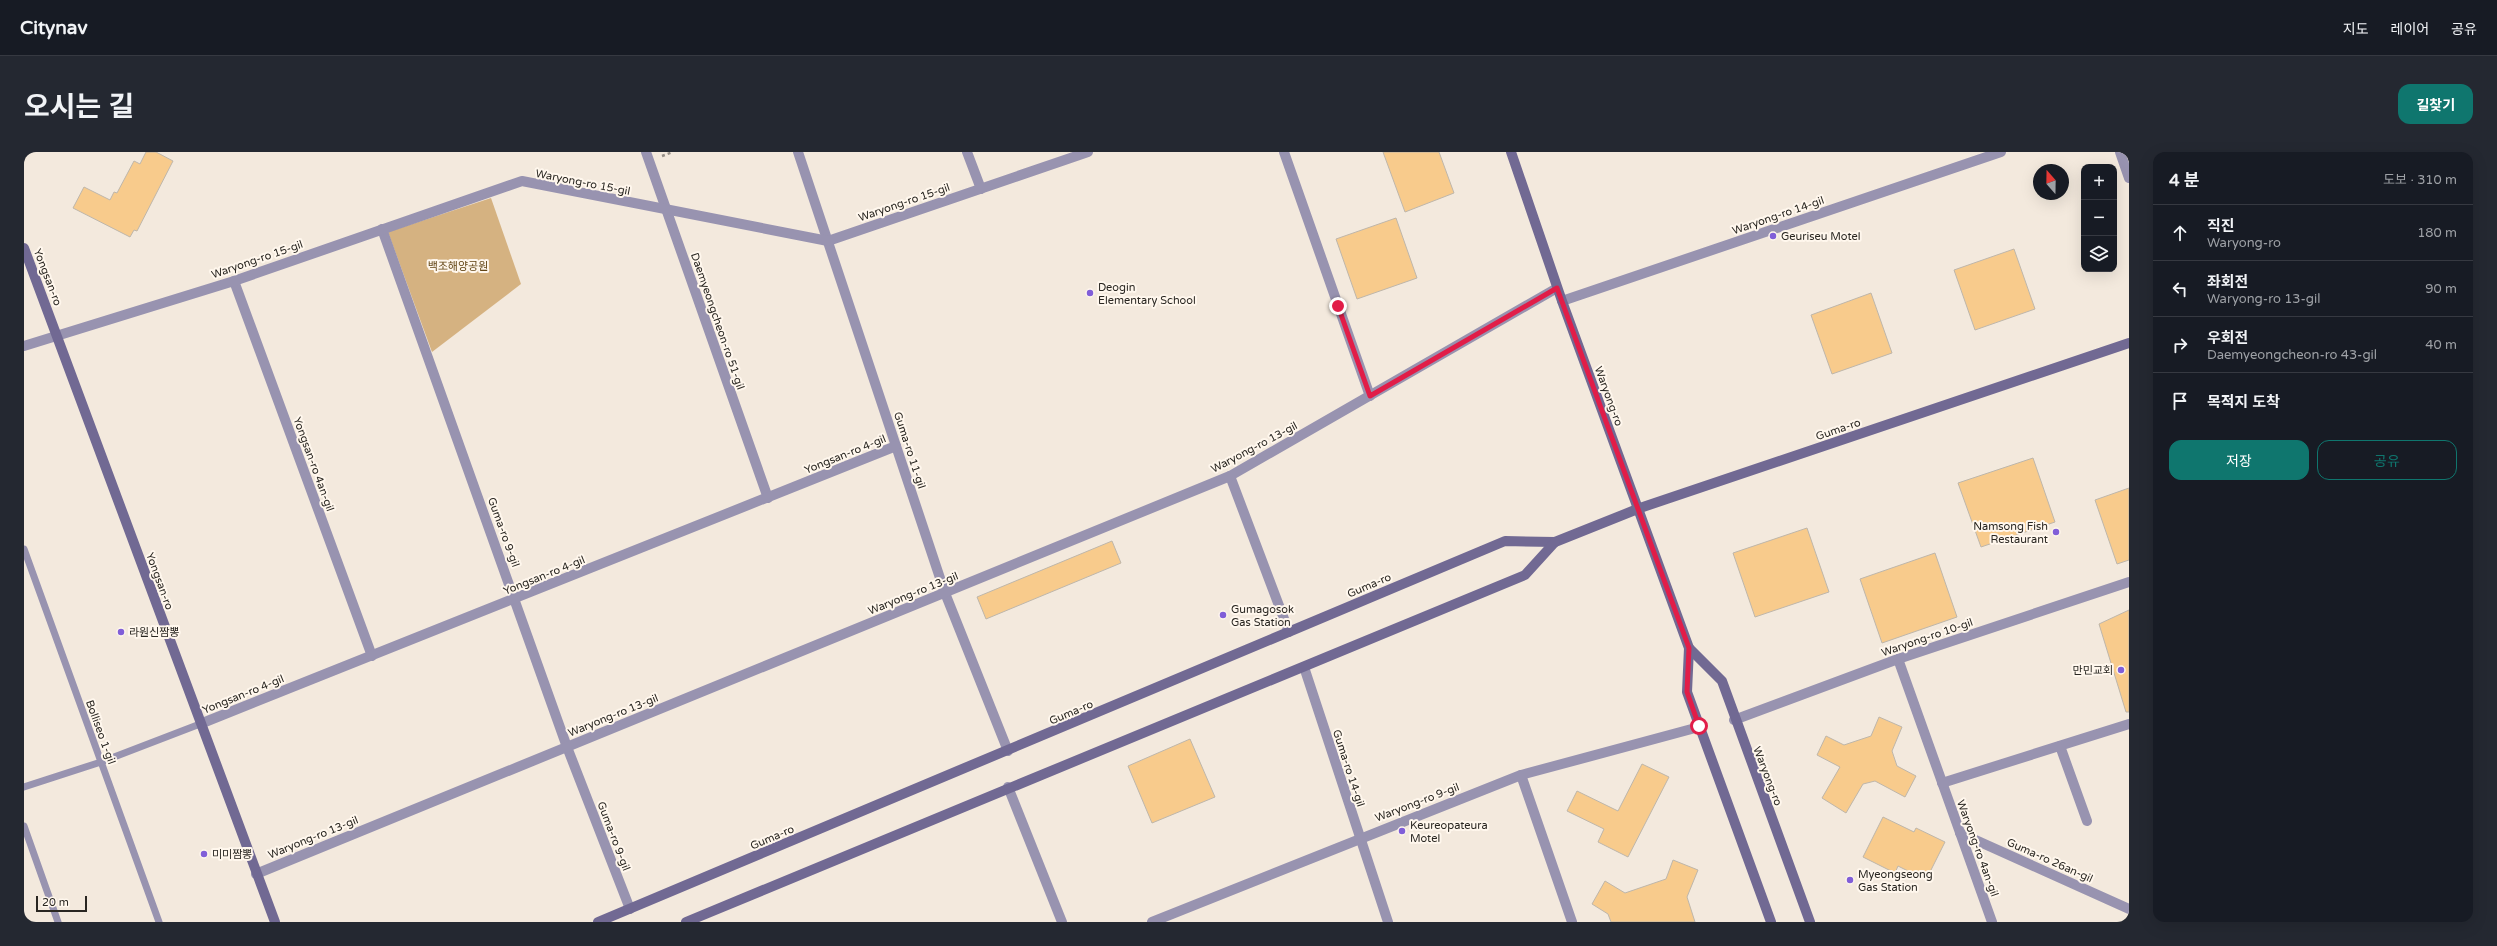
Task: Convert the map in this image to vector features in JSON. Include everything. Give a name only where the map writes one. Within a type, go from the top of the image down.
[{"type":"main road","name":"Waryong-ro","points":[[1511,152],[1557,288],[1630,486],[1640,508],[1689,648],[1687,692],[1771,922]]},
{"type":"main road","name":"Yongsan-ro","points":[[24,248],[275,922]]},
{"type":"main road","name":"Guma-ro","points":[[598,922],[1505,541],[1556,542],[1640,508],[2129,343]]},
{"type":"main road","name":"Guma-ro","points":[[686,922],[1008,787],[1304,667],[1525,575],[1556,542]]},
{"type":"main road","name":"Waryong-ro","points":[[1689,648],[1722,681],[1734,720],[1810,922]]},
{"type":"street","name":"Daemyeongcheon-ro 51-gil","points":[[646,152],[768,498]]},
{"type":"street","name":"Guma-ro 11-gil","points":[[798,152],[945,593],[1008,751]]},
{"type":"street","points":[[967,152],[981,189]]},
{"type":"street","name":"Waryong-ro 15-gil","points":[[24,346],[234,281],[522,182],[828,241],[1088,152]]},
{"type":"street","points":[[1284,152],[1370,396]]},
{"type":"street","name":"Waryong-ro 14-gil","points":[[1562,301],[2001,152]]},
{"type":"street","points":[[2120,152],[2129,178]]},
{"type":"street","name":"Guma-ro 9-gil","points":[[382,229],[567,747],[630,909]]},
{"type":"street","name":"Yongsan-ro 4an-gil","points":[[234,281],[372,656]]},
{"type":"street","name":"Waryong-ro 13-gil","points":[[256,874],[1230,476],[1557,288]]},
{"type":"street","name":"Yongsan-ro 4-gil","points":[[200,724],[896,446]]},
{"type":"street","points":[[1230,476],[1289,632]]},
{"type":"street","name":"Waryong-ro 10-gil","points":[[1734,720],[1898,659],[2129,582]]},
{"type":"street","name":"Waryong-ro 4an-gil","points":[[1898,659],[1992,922]]},
{"type":"street","name":"Guma-ro 14-gil","points":[[1304,667],[1358,838],[1388,922]]},
{"type":"street","name":"Waryong-ro 9-gil","points":[[1152,922],[1358,838],[1521,775],[1699,726]]},
{"type":"street","points":[[1942,783],[2060,746],[2128,727]]},
{"type":"street","points":[[2060,746],[2087,821]]},
{"type":"street","points":[[1521,775],[1572,922]]},
{"type":"street","points":[[1008,787],[1062,922]]},
{"type":"street","name":"Guma-ro 26an-gil","points":[[1960,834],[2129,909]]},
{"type":"lane","name":"Bolliseo 1-gil","points":[[24,549],[159,922]]},
{"type":"lane","points":[[24,786],[101,762],[200,724]]},
{"type":"lane","points":[[24,826],[58,922]]},
{"type":"green space","name":"백조해양공원","points":[[491,198],[521,284],[432,352],[388,232]]},
{"type":"building","points":[[146,152],[156,152],[173,161],[137,231],[134,230],[130,237],[73,208],[84,187],[110,200],[114,192],[117,193],[134,161],[140,164]]},
{"type":"building","points":[[1383,152],[1439,152],[1454,193],[1405,212]]},
{"type":"building","points":[[1396,218],[1417,278],[1357,299],[1336,239]]},
{"type":"building","points":[[2014,249],[2035,309],[1975,330],[1954,270]]},
{"type":"building","points":[[1871,293],[1892,353],[1832,374],[1811,315]]},
{"type":"building","points":[[2033,458],[2055,522],[1981,547],[1958,483]]},
{"type":"building","points":[[2129,488],[2129,560],[2117,564],[2095,500]]},
{"type":"building","points":[[1807,528],[1829,592],[1755,617],[1733,553]]},
{"type":"building","points":[[1112,541],[1121,563],[986,619],[977,597]]},
{"type":"building","points":[[1935,553],[1957,617],[1882,643],[1860,579]]},
{"type":"building","name":"만민교회","points":[[2129,610],[2129,712],[2126,712],[2099,624]]},
{"type":"building","points":[[1879,717],[1902,727],[1892,751],[1897,766],[1916,776],[1905,797],[1875,781],[1863,784],[1846,813],[1822,798],[1840,767],[1817,755],[1826,736],[1844,745],[1871,736]]},
{"type":"building","points":[[1190,739],[1215,797],[1152,823],[1128,766]]},
{"type":"building","points":[[1642,764],[1669,777],[1628,857],[1598,842],[1604,829],[1567,811],[1577,791],[1618,811]]},
{"type":"building","points":[[1883,817],[1914,832],[1916,828],[1945,842],[1926,880],[1898,866],[1895,873],[1863,857]]},
{"type":"building","points":[[1673,860],[1698,870],[1687,897],[1695,922],[1611,922],[1608,914],[1592,904],[1605,881],[1625,893],[1666,879]]},
{"type":"place","name":"Geuriseu Motel","points":[[1773,236]]},
{"type":"place","name":"Deogin Elementary School","points":[[1090,293]]},
{"type":"place","name":"Namsong Fish Restaurant","points":[[2056,532]]},
{"type":"place","name":"Gumagosok Gas Station","points":[[1223,615]]},
{"type":"place","name":"라원신짬뽕","points":[[121,632]]},
{"type":"place","name":"만민교회","points":[[2121,670]]},
{"type":"place","name":"Keureopateura Motel","points":[[1402,831]]},
{"type":"place","name":"미미짬뽕","points":[[204,854]]},
{"type":"place","name":"Myeongseong Gas Station","points":[[1850,880]]},
{"type":"route","points":[[1338,306],[1370,396],[1557,288],[1630,486],[1640,508],[1689,648],[1687,692],[1699,726]]}]
